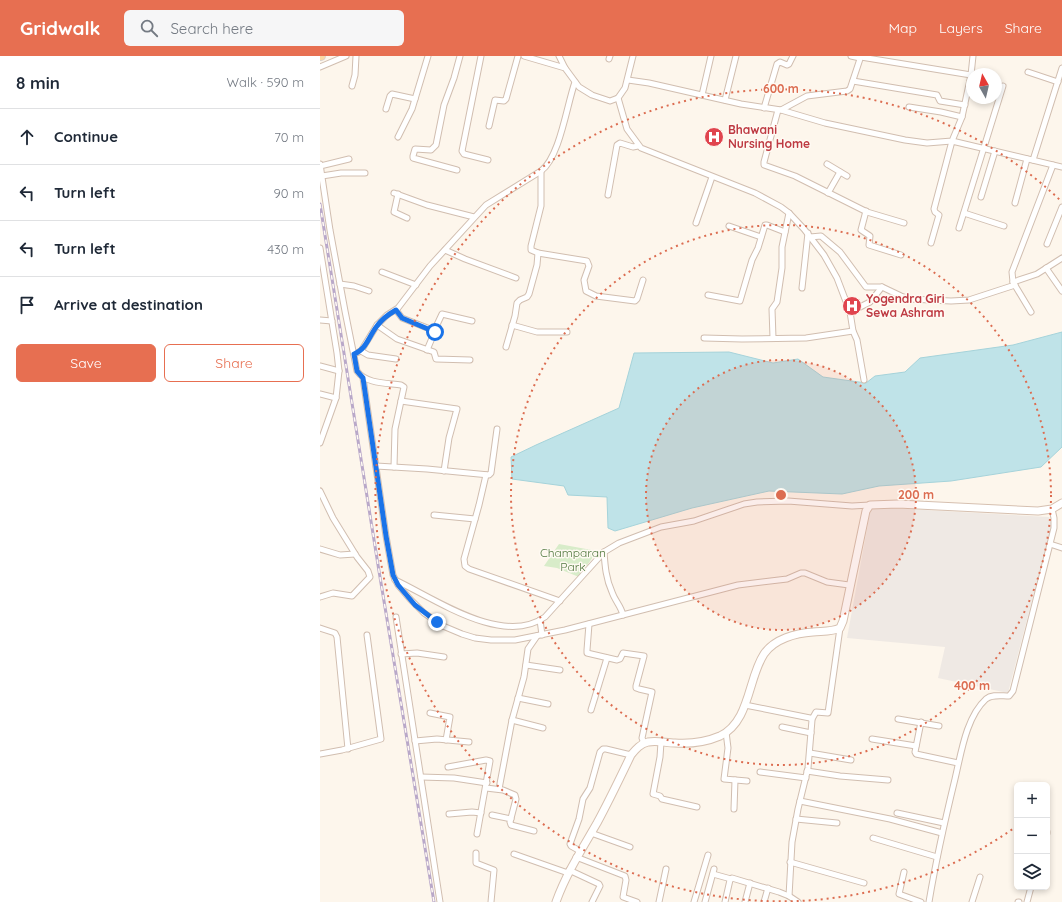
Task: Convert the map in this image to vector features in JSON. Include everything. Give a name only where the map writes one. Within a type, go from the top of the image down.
[{"type":"street","points":[[320,66],[346,56]]},
{"type":"street","points":[[352,86],[355,75],[356,56]]},
{"type":"street","points":[[398,138],[410,114],[428,56]]},
{"type":"street","points":[[457,170],[413,158],[413,156],[415,149],[431,150],[436,146],[444,106],[460,56]]},
{"type":"street","points":[[481,56],[462,151],[464,154],[488,160]]},
{"type":"street","points":[[490,126],[495,100],[506,100],[518,56]]},
{"type":"street","points":[[524,56],[565,68]]},
{"type":"street","points":[[559,56],[565,68],[579,87],[592,95],[610,101],[618,98],[625,88],[633,56]]},
{"type":"street","points":[[702,95],[711,56]]},
{"type":"street","points":[[725,100],[736,56]]},
{"type":"street","points":[[764,108],[776,64],[780,62],[787,65],[790,64],[793,56]]},
{"type":"street","points":[[851,56],[966,74]]},
{"type":"street","points":[[972,68],[973,56]]},
{"type":"street","points":[[861,57],[854,81],[850,89],[847,91],[807,96],[780,110],[764,165],[790,174],[866,211],[904,224]]},
{"type":"street","points":[[1015,203],[1062,68]]},
{"type":"street","points":[[1028,72],[1058,82]]},
{"type":"street","points":[[628,80],[780,110],[825,123],[905,140],[927,143],[952,141],[1062,167]]},
{"type":"street","points":[[854,81],[937,95],[939,101],[965,105],[962,117],[952,141],[934,209],[940,216],[931,243]]},
{"type":"street","points":[[354,354],[361,351],[377,325],[387,315],[396,310],[430,266],[490,201],[541,170],[548,164],[563,126],[575,82]]},
{"type":"street","points":[[386,109],[392,94],[415,100]]},
{"type":"street","points":[[618,98],[628,129],[638,146],[650,153],[755,193],[789,213],[809,235],[824,255],[837,278],[850,312],[853,331],[860,353],[864,380]]},
{"type":"street","points":[[959,228],[996,104]]},
{"type":"street","points":[[909,107],[962,117]]},
{"type":"street","points":[[608,195],[618,145],[620,143],[633,147],[638,146]]},
{"type":"street","points":[[981,197],[994,151]]},
{"type":"street","points":[[349,160],[320,165],[340,284],[357,371],[363,378],[403,386],[404,388],[395,429],[394,467]]},
{"type":"street","points":[[827,164],[847,176]]},
{"type":"street","points":[[1031,312],[1014,284],[1012,272],[1053,165]]},
{"type":"street","points":[[541,170],[541,206],[530,247],[532,250],[538,253],[587,262],[588,266],[584,279],[586,291],[596,296],[635,301],[643,280]]},
{"type":"street","points":[[828,193],[840,172]]},
{"type":"street","points":[[322,176],[341,173],[365,173]]},
{"type":"street","points":[[696,223],[712,177]]},
{"type":"street","points":[[407,218],[394,212],[396,194],[428,205],[474,217]]},
{"type":"street","points":[[1047,244],[1062,206]]},
{"type":"street","points":[[866,211],[860,229],[870,236],[869,245],[901,255]]},
{"type":"street","points":[[964,212],[1004,226]]},
{"type":"street","points":[[773,338],[772,309],[777,302],[782,268],[782,247],[789,213]]},
{"type":"street","points":[[708,295],[738,302],[741,301],[752,260],[766,225],[785,232]]},
{"type":"street","points":[[729,226],[761,237]]},
{"type":"street","points":[[809,235],[821,236],[837,249],[866,288],[882,287],[910,299],[952,301],[969,300],[1032,276],[1062,258]]},
{"type":"street","points":[[802,288],[809,235]]},
{"type":"street","points":[[320,248],[322,273],[338,353],[339,372],[336,398],[320,443]]},
{"type":"street","points":[[445,250],[516,278]]},
{"type":"street","points":[[506,347],[515,316],[517,303],[529,296],[538,262],[538,253]]},
{"type":"street","points":[[1046,268],[1062,291]]},
{"type":"street","points":[[382,272],[416,285]]},
{"type":"street","points":[[340,284],[354,286],[369,291]]},
{"type":"street","points":[[850,312],[870,302],[882,287]]},
{"type":"street","points":[[396,310],[402,318],[434,330]]},
{"type":"street","points":[[427,350],[435,332],[434,330],[442,314],[472,321]]},
{"type":"street","points":[[320,320],[332,321]]},
{"type":"street","points":[[377,325],[397,339],[434,353],[436,359],[470,360]]},
{"type":"street","points":[[512,325],[537,332],[567,332]]},
{"type":"street","points":[[704,338],[806,338],[853,331]]},
{"type":"street","points":[[361,351],[368,355],[396,359]]},
{"type":"street","points":[[320,366],[339,372]]},
{"type":"street","points":[[363,378],[391,571],[394,579],[410,599],[424,613],[443,626],[475,638],[504,641],[539,636],[738,585],[787,579],[801,573],[805,573],[827,582],[849,585]]},
{"type":"street","points":[[320,394],[336,398]]},
{"type":"street","points":[[401,401],[457,409],[449,438],[444,471]]},
{"type":"street","points":[[376,466],[486,476],[490,475],[497,429]]},
{"type":"street","points":[[486,476],[464,559],[465,566],[469,569],[560,601]]},
{"type":"street","points":[[320,491],[355,554],[368,571],[370,577],[369,580],[352,596],[333,593],[320,597]]},
{"type":"street","points":[[394,579],[443,605],[484,622],[495,625],[520,626],[540,620],[560,601],[604,552],[619,543],[662,528],[694,521],[744,504],[788,501],[852,506],[898,504],[1038,511],[1052,509],[1062,503]]},
{"type":"street","points":[[320,505],[327,504]]},
{"type":"street","points":[[789,896],[790,862],[796,819],[806,778],[810,753],[812,719],[816,712],[828,713],[840,628],[843,621],[849,585],[866,511],[870,505]]},
{"type":"street","points":[[929,902],[944,823],[968,728],[979,707],[988,698],[1009,696],[1014,691],[1050,544],[1054,522],[1052,509]]},
{"type":"street","points":[[434,515],[475,519]]},
{"type":"street","points":[[1050,544],[1062,548]]},
{"type":"street","points":[[320,549],[340,555],[355,554]]},
{"type":"street","points":[[604,552],[608,583],[621,607],[623,615]]},
{"type":"street","points":[[396,617],[422,777],[440,902]]},
{"type":"street","points":[[498,789],[529,647],[539,636],[540,620]]},
{"type":"street","points":[[589,624],[587,652],[618,660],[624,653],[644,656],[636,686],[638,689],[652,692],[642,738],[644,743]]},
{"type":"street","points":[[320,628],[335,633],[337,636],[348,748]]},
{"type":"street","points":[[556,902],[568,872],[591,833],[631,755],[639,746],[644,743],[653,742],[700,742],[726,732],[736,722],[745,705],[759,662],[764,653],[770,647],[788,637],[840,628]]},
{"type":"street","points":[[320,754],[348,748],[380,739],[381,737],[366,636]]},
{"type":"street","points":[[402,654],[417,653],[444,657]]},
{"type":"street","points":[[591,710],[607,658]]},
{"type":"street","points":[[526,665],[560,670]]},
{"type":"street","points":[[518,698],[548,704]]},
{"type":"street","points":[[745,705],[812,719]]},
{"type":"street","points":[[430,713],[450,717],[446,740]]},
{"type":"street","points":[[898,719],[939,726]]},
{"type":"street","points":[[512,720],[543,728]]},
{"type":"street","points":[[921,722],[915,752],[916,755],[958,763]]},
{"type":"street","points":[[782,727],[811,733]]},
{"type":"street","points":[[726,732],[728,748],[724,778],[747,781]]},
{"type":"street","points":[[415,741],[432,739],[469,742]]},
{"type":"street","points":[[872,739],[916,746]]},
{"type":"street","points":[[661,742],[653,794],[662,799],[698,808]]},
{"type":"street","points":[[631,755],[606,748],[600,752],[590,788],[583,799],[570,844],[578,854],[625,876],[626,879],[623,898],[636,902]]},
{"type":"street","points":[[810,753],[851,760]]},
{"type":"street","points":[[448,767],[488,760],[490,763],[477,834]]},
{"type":"street","points":[[807,771],[840,776],[888,780]]},
{"type":"street","points":[[760,772],[806,778]]},
{"type":"street","points":[[422,777],[461,779],[507,791],[516,796],[510,823],[512,826],[534,831]]},
{"type":"street","points":[[734,809],[735,780]]},
{"type":"street","points":[[800,801],[890,819],[942,832]]},
{"type":"street","points":[[449,814],[472,812],[481,813]]},
{"type":"street","points":[[897,813],[944,823]]},
{"type":"street","points":[[492,815],[511,819]]},
{"type":"street","points":[[796,819],[837,823]]},
{"type":"street","points":[[591,833],[630,847]]},
{"type":"street","points":[[873,838],[937,857]]},
{"type":"street","points":[[476,854],[476,863],[494,870],[491,902]]},
{"type":"street","points":[[514,854],[599,884],[600,886],[592,902]]},
{"type":"street","points":[[694,902],[708,855]]},
{"type":"street","points":[[790,862],[864,883]]},
{"type":"street","points":[[659,902],[666,869]]},
{"type":"street","points":[[705,902],[714,871],[731,879],[768,888],[789,896],[798,902]]},
{"type":"street","points":[[904,872],[899,894],[921,902]]},
{"type":"street","points":[[972,902],[980,877]]},
{"type":"street","points":[[725,902],[731,879]]},
{"type":"street","points":[[745,902],[750,883]]},
{"type":"street","points":[[764,902],[768,888]]},
{"type":"street","points":[[1027,902],[1031,890]]},
{"type":"shaded area","points":[[871,507],[1049,517],[1052,523],[1008,693],[938,678],[945,647],[847,638]]},
{"type":"green space","name":"Champaran Park","points":[[559,544],[597,551],[579,577],[557,568],[544,566]]},
{"type":"water","points":[[1062,332],[1062,447],[1041,467],[951,481],[879,486],[842,494],[769,491],[692,508],[615,531],[608,528],[607,497],[568,495],[564,486],[512,479],[511,457],[619,408],[634,353],[729,352],[773,363],[798,359],[823,377],[866,383],[875,376],[905,372],[920,358],[1013,345]]},
{"type":"railway","points":[[320,204],[434,902]]},
{"type":"place","name":"Bhawani Nursing Home","points":[[714,137]]},
{"type":"place","name":"Yogendra Giri Sewa Ashram","points":[[852,306]]},
{"type":"route","points":[[435,332],[434,330],[402,318],[396,310],[387,315],[377,325],[363,349],[354,354],[357,371],[363,378],[391,571],[398,585],[415,605],[437,622]]}]
